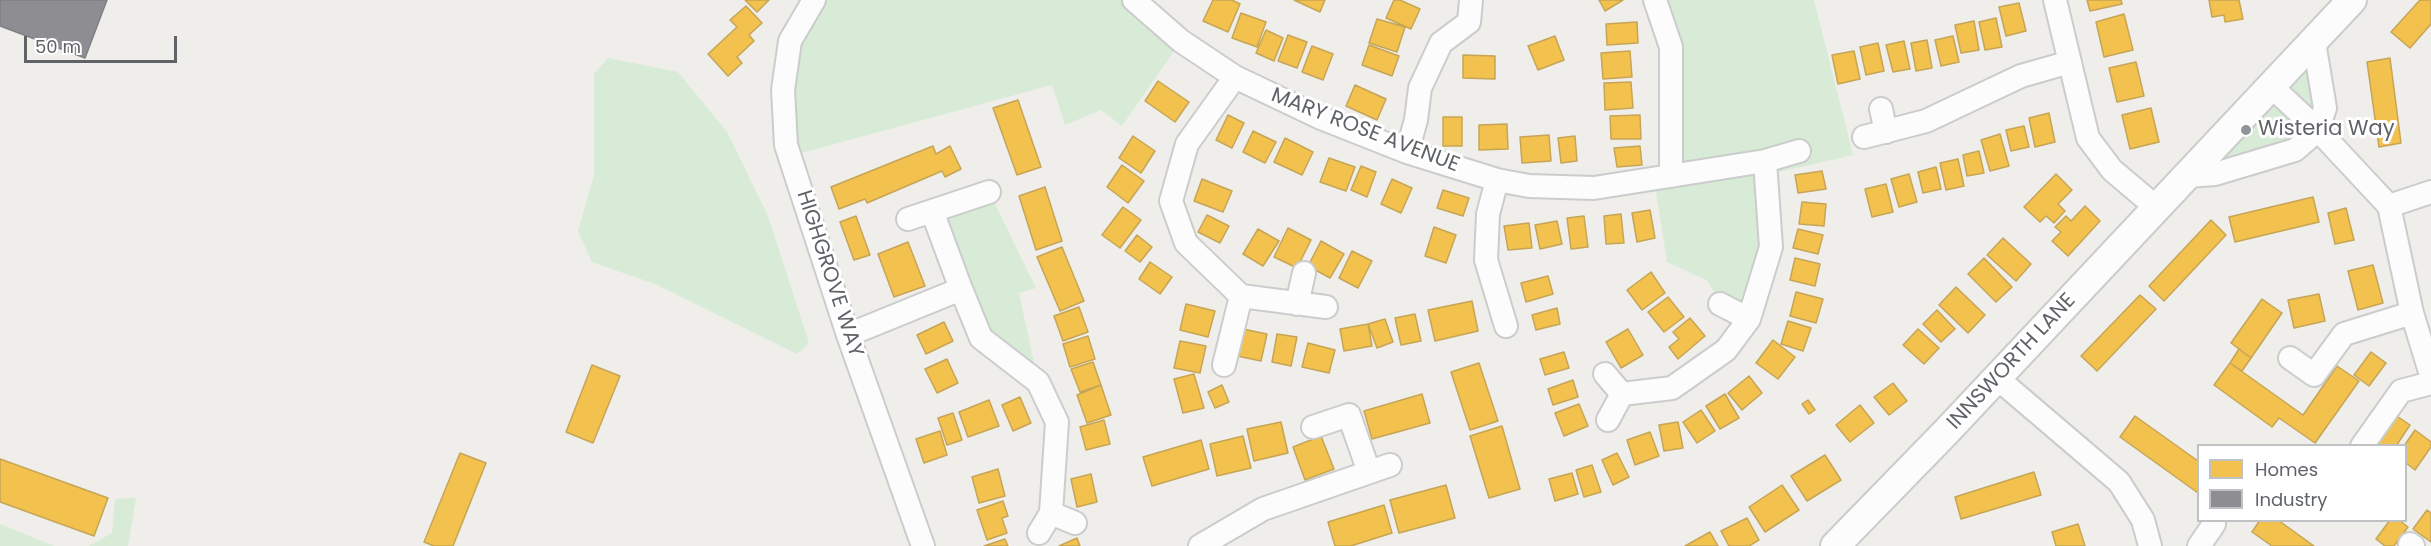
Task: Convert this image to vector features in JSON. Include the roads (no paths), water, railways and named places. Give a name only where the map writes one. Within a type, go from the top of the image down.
[{"type":"street","name":"HIGHGROVE WAY","points":[[814,0],[790,41],[783,90],[786,145],[849,335],[923,546]]},
{"type":"street","name":"MARY ROSE AVENUE","points":[[1134,0],[1181,42],[1235,77],[1320,118],[1407,152],[1497,180],[1529,186],[1594,188],[1765,161],[1799,151]]},
{"type":"street","points":[[1655,0],[1671,47],[1671,176]]},
{"type":"street","points":[[2055,0],[2088,138],[2112,170],[2157,207]]},
{"type":"street","name":"INNSWORTH LANE","points":[[1835,546],[1997,378],[2352,0]]},
{"type":"street","points":[[1407,152],[1416,120],[1420,87],[1441,43],[1475,18]]},
{"type":"street","points":[[2188,176],[2215,174],[2295,150],[2318,130],[2325,108],[2314,42]]},
{"type":"street","points":[[1881,109],[1875,134],[1926,121],[2021,76],[2070,62]]},
{"type":"street","points":[[1235,77],[1187,144],[1171,201],[1186,243],[1241,296],[1326,307]]},
{"type":"street","points":[[2271,86],[2318,130],[2389,206],[2412,313],[2431,375]]},
{"type":"street","points":[[1622,394],[1672,388],[1726,350],[1749,319],[1771,247],[1765,161]]},
{"type":"street","points":[[1497,180],[1478,264],[1506,326]]},
{"type":"street","points":[[908,219],[989,192]]},
{"type":"street","points":[[2389,206],[2431,192]]},
{"type":"street","points":[[932,211],[981,338],[1038,382],[1057,422],[1051,513],[1039,533]]},
{"type":"street","points":[[1297,303],[1304,273]]},
{"type":"street","points":[[849,335],[961,289]]},
{"type":"street","points":[[1224,364],[1241,296]]},
{"type":"street","points":[[1720,304],[1749,319]]},
{"type":"street","points":[[2290,358],[2314,375],[2344,334],[2412,313]]},
{"type":"street","points":[[1605,375],[1622,394]]},
{"type":"street","points":[[1997,378],[2119,482],[2143,520],[2150,546]]},
{"type":"street","points":[[2363,444],[2401,391],[2431,383]]},
{"type":"street","points":[[1608,420],[1622,394]]},
{"type":"street","points":[[1200,546],[1263,509],[1379,469],[1348,415],[1313,427]]},
{"type":"street","points":[[1051,513],[1075,523]]},
{"type":"street","points":[[2199,546],[2214,524]]},
{"type":"place","name":"Wisteria Way","points":[[2246,130]]}]
